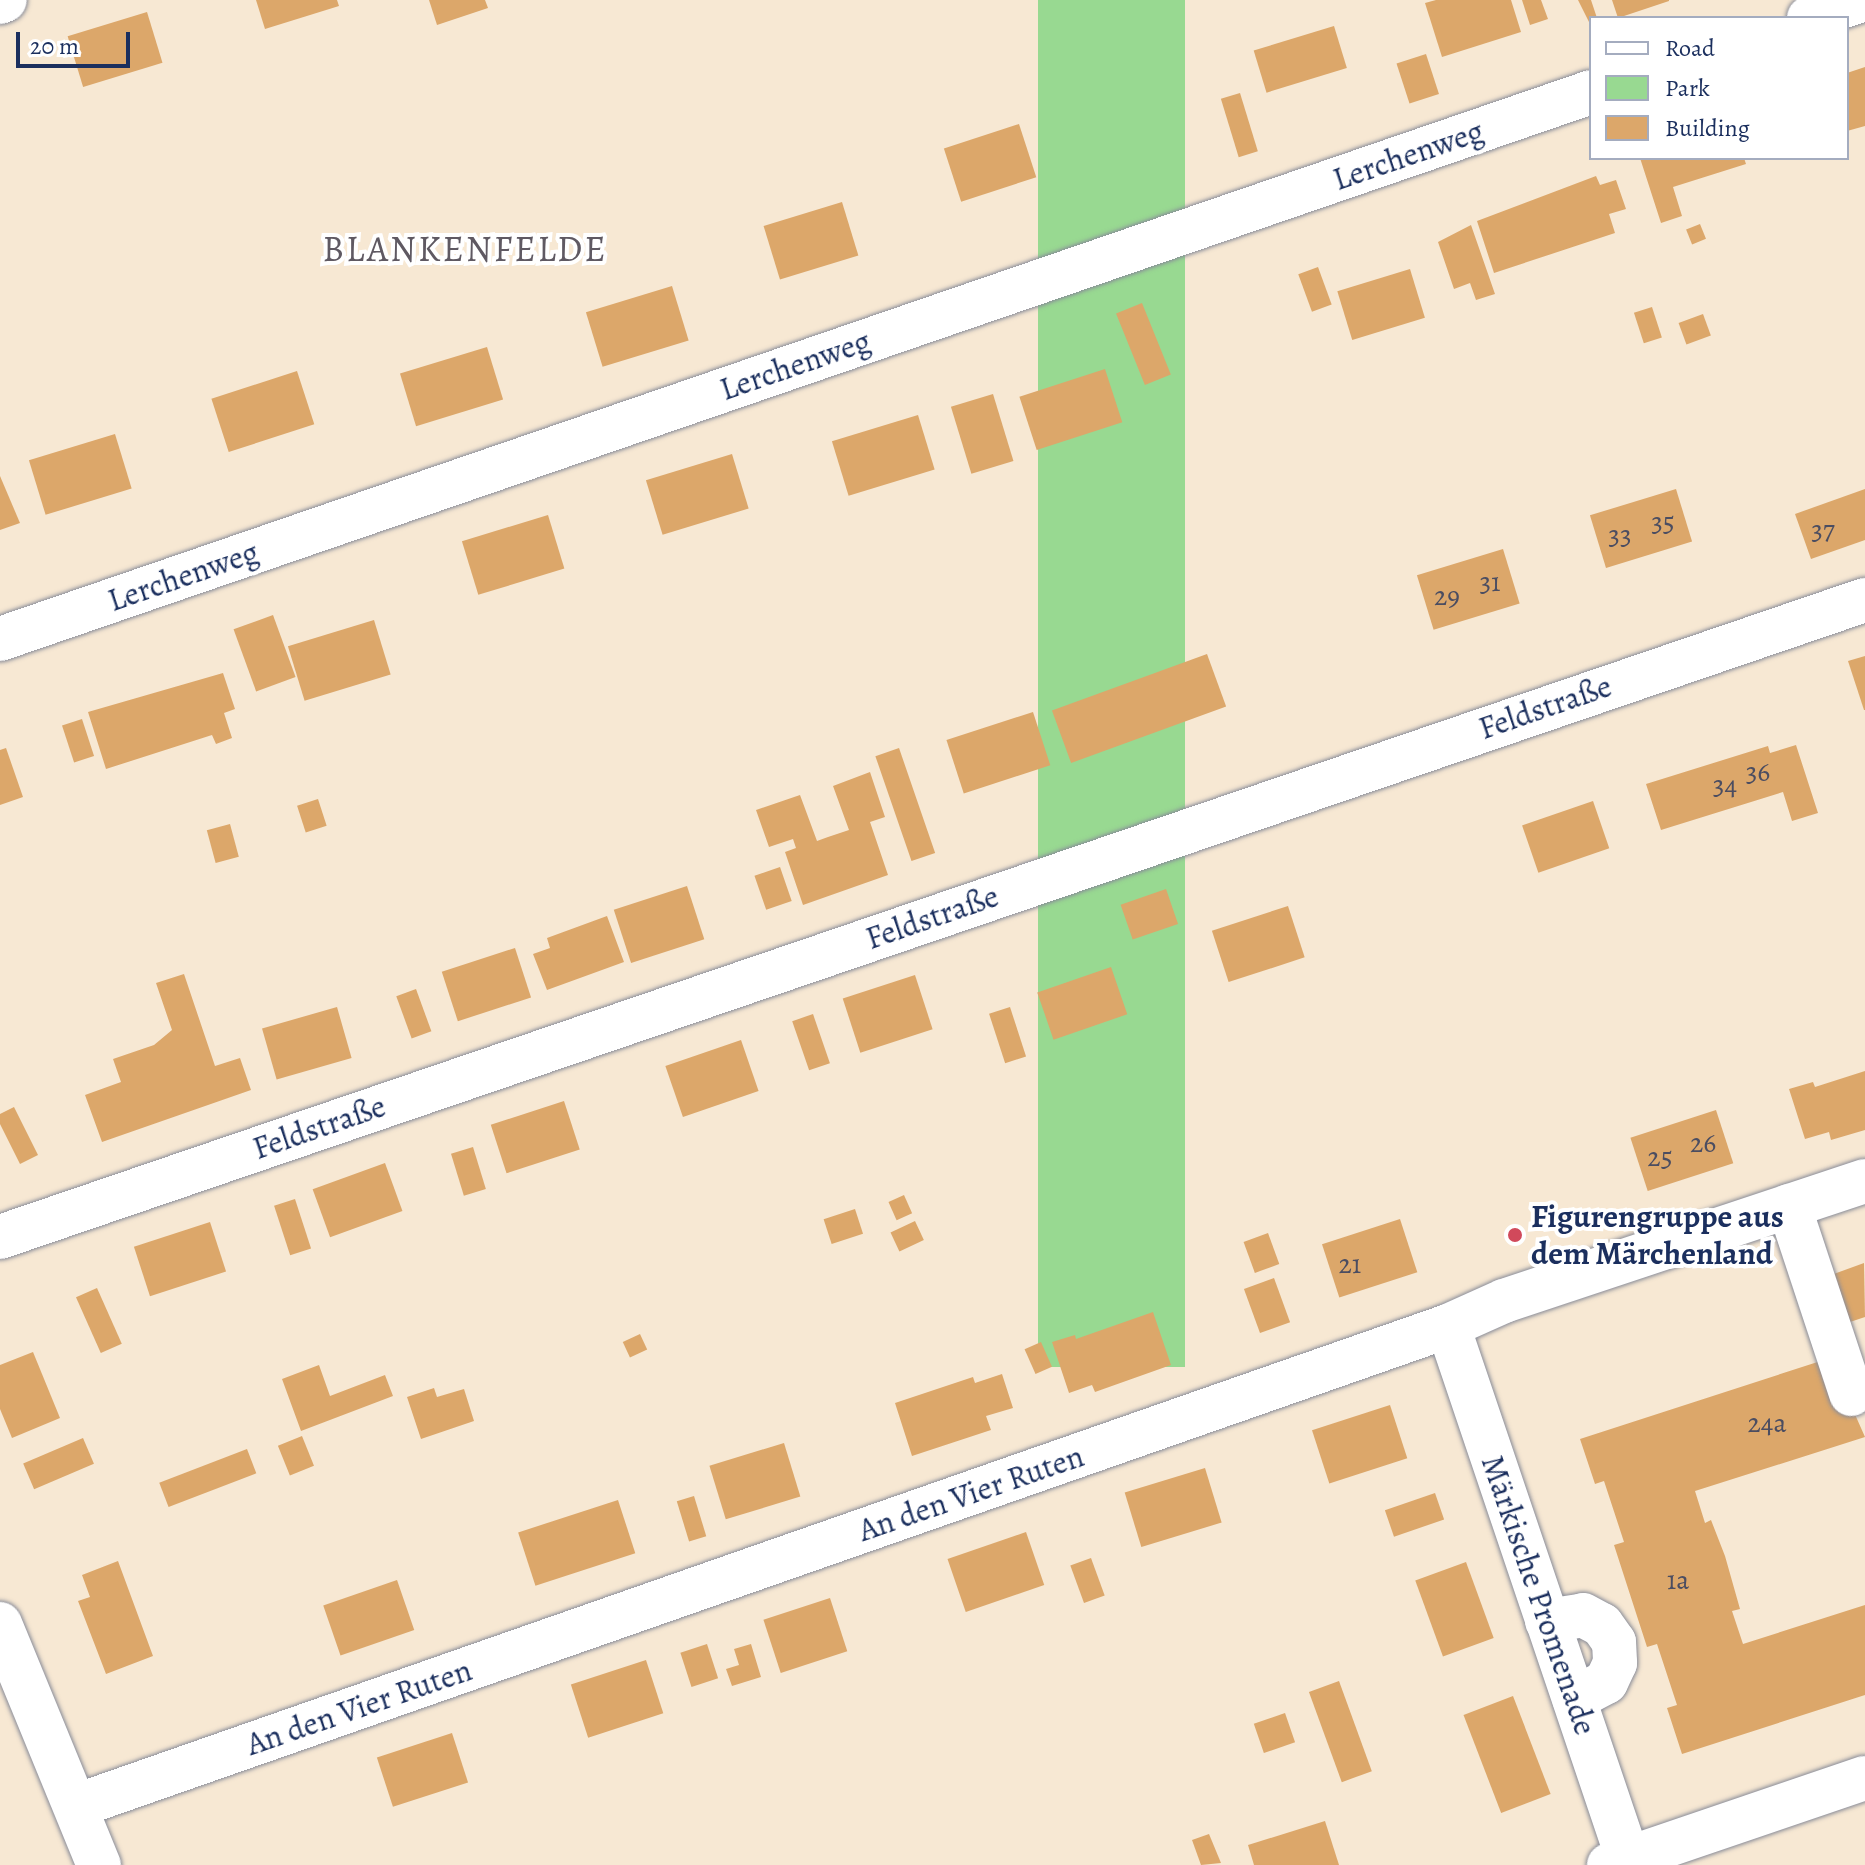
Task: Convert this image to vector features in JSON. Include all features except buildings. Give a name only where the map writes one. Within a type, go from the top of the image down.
[{"type":"street","points":[[1815,16],[1862,0]]},
{"type":"street","name":"Lerchenweg","points":[[0,639],[1589,93]]},
{"type":"street","name":"Feldstraße","points":[[0,1237],[1865,600]]},
{"type":"street","name":"An den Vier Ruten","points":[[76,1806],[1448,1326],[1504,1301],[1865,1181]]},
{"type":"street","points":[[1789,1206],[1851,1394]]},
{"type":"street","name":"Märkische Promenade","points":[[1448,1326],[1574,1699],[1622,1863]]},
{"type":"street","points":[[0,1624],[99,1865]]},
{"type":"street","points":[[1622,1863],[1865,1778]]},
{"type":"green space","points":[[1038,0],[1185,0],[1185,1367],[1038,1367]]},
{"type":"place","name":"Figurengruppe aus dem Märchenland","points":[[1515,1235]]},
{"type":"district","name":"BLANKENFELDE","points":[[465,249]]}]
